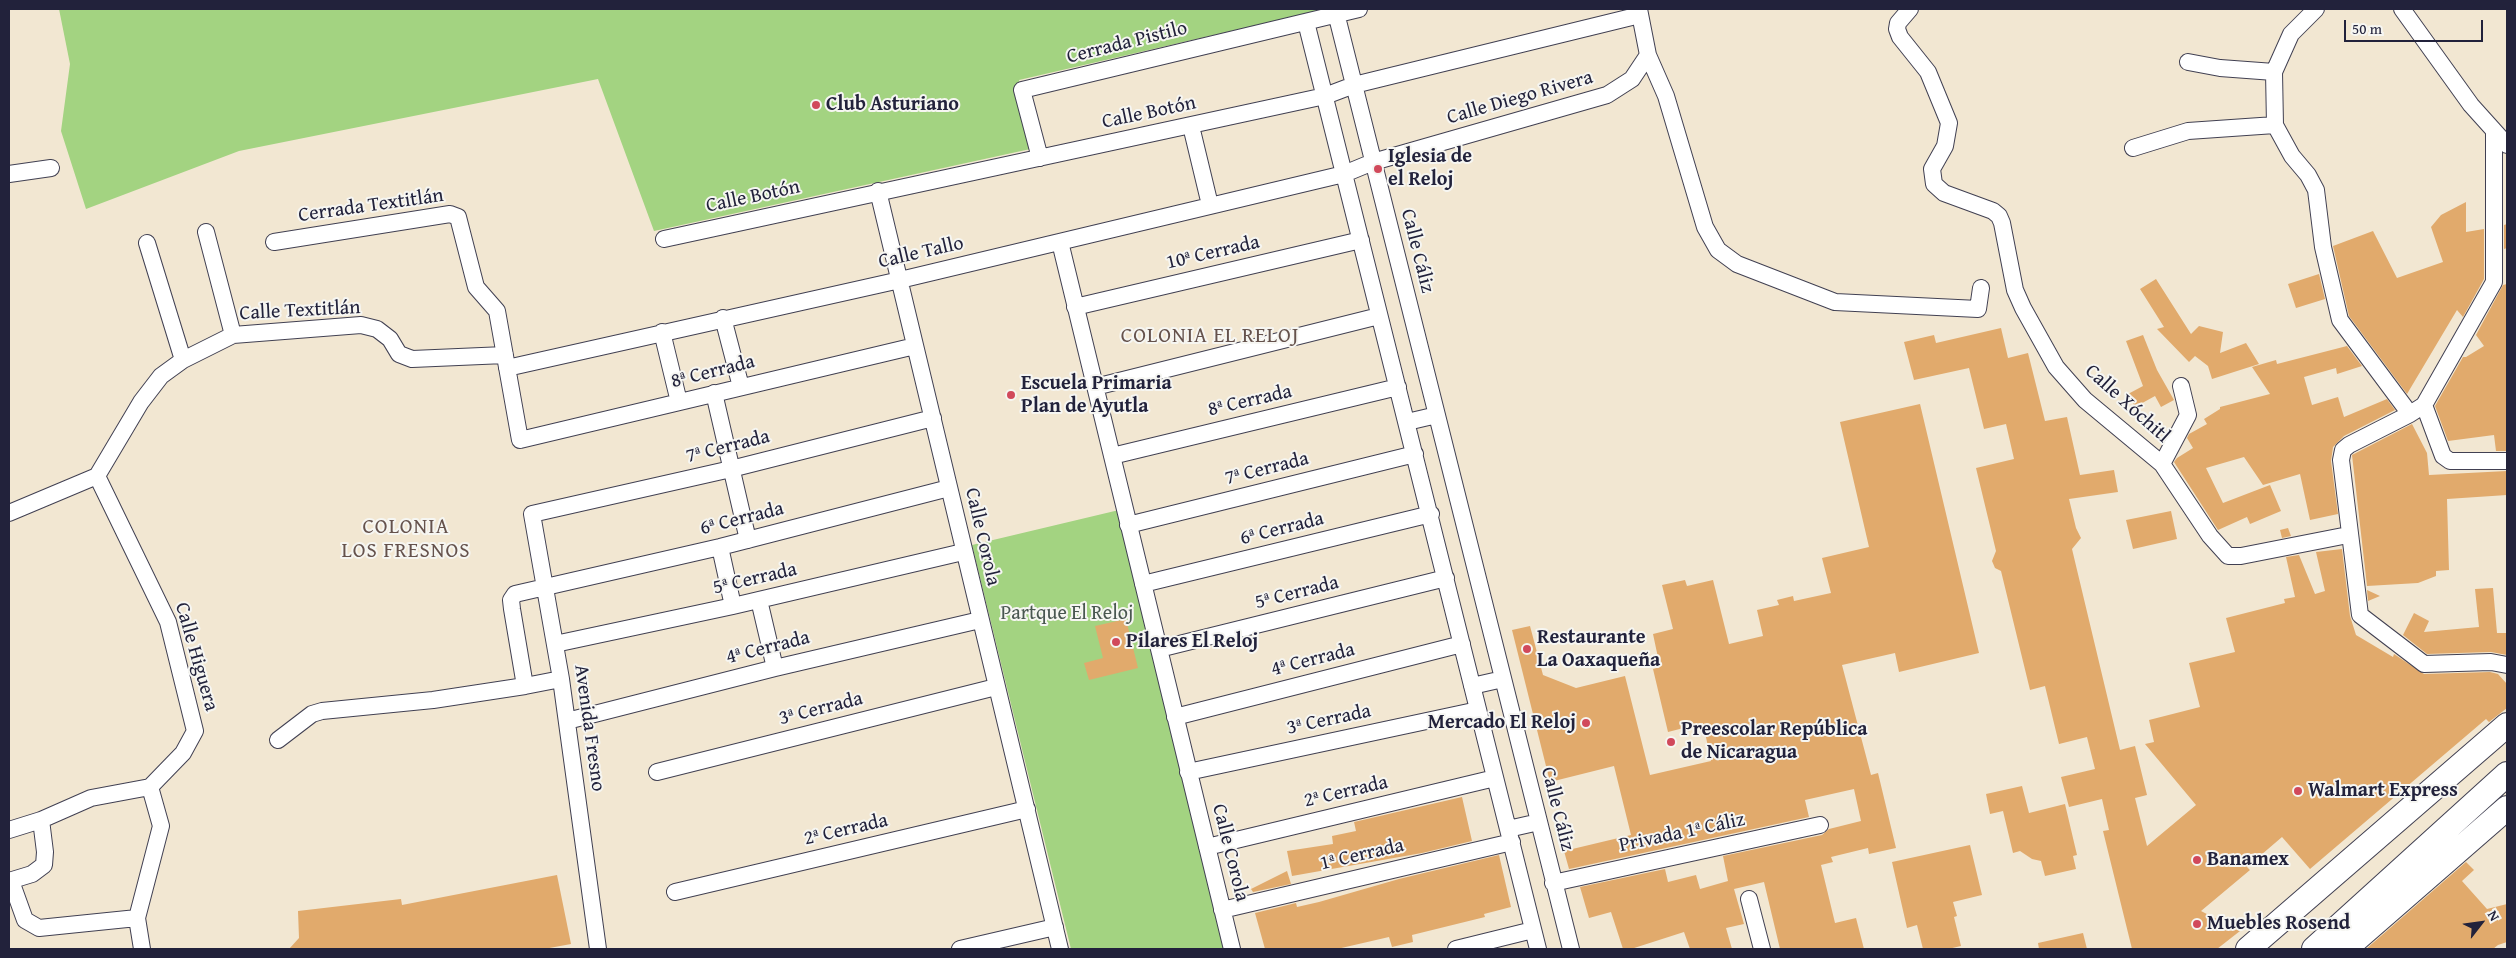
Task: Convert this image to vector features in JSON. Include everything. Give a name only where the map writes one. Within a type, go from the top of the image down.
[{"type":"main road","points":[[2248,949],[2507,725]]},
{"type":"main road","points":[[2314,949],[2507,774]]},
{"type":"main road","points":[[2345,949],[2507,808]]},
{"type":"street","name":"Cerrada Pistilo","points":[[1040,158],[1022,90],[1306,22],[1336,12],[1359,9]]},
{"type":"street","name":"Calle Xóchitl","points":[[1910,9],[1898,23],[1896,29],[1900,37],[1928,72],[1949,123],[1945,146],[1932,169],[1934,184],[1944,194],[1993,211],[1999,216],[2015,290],[2022,308],[2056,366],[2084,400],[2162,464],[2210,536],[2228,556],[2241,556],[2348,535]]},
{"type":"street","points":[[2316,9],[2291,34],[2274,72],[2275,124],[2292,156],[2308,175],[2316,190],[2323,247],[2340,320],[2410,414]]},
{"type":"street","points":[[2402,9],[2494,133],[2507,145]]},
{"type":"street","name":"Calle Cáliz","points":[[1336,12],[1571,949]]},
{"type":"street","points":[[1640,12],[1648,55],[1666,96],[1705,227],[1718,250],[1737,264],[1835,302],[1978,309],[1981,288]]},
{"type":"street","name":"Calle Botón","points":[[664,239],[1325,96],[1354,85],[1640,12]]},
{"type":"street","points":[[1306,22],[1379,316],[1431,514],[1538,949]]},
{"type":"street","name":"Calle Diego Rivera","points":[[1344,174],[1373,162],[1608,95],[1632,79],[1648,55]]},
{"type":"street","points":[[2188,62],[2220,68],[2274,72]]},
{"type":"street","points":[[2133,148],[2188,131],[2275,124]]},
{"type":"street","points":[[1191,126],[1210,205]]},
{"type":"street","points":[[2494,133],[2494,282],[2424,405],[2349,445],[2343,450],[2341,460],[2348,535],[2360,615],[2424,664],[2491,662],[2507,665]]},
{"type":"street","points":[[9,174],[51,168]]},
{"type":"street","name":"Calle Tallo","points":[[506,361],[662,332],[900,280],[1344,174]]},
{"type":"street","name":"Calle Corola","points":[[878,192],[1060,949]]},
{"type":"street","name":"Cerrada Textitlán","points":[[274,242],[450,214],[458,217],[462,226],[476,287],[497,311],[506,361]]},
{"type":"street","points":[[206,232],[232,335]]},
{"type":"street","name":"10ª Cerrada","points":[[1075,307],[1361,240]]},
{"type":"street","name":"Calle Corola","points":[[1060,242],[1232,949]]},
{"type":"street","points":[[147,243],[183,360]]},
{"type":"street","points":[[1095,387],[1379,316]]},
{"type":"street","points":[[723,318],[741,387]]},
{"type":"street","name":"Calle Textitlán","points":[[97,476],[141,402],[161,376],[183,360],[232,335],[361,325],[377,329],[390,339],[399,354],[412,359],[506,361]]},
{"type":"street","points":[[662,332],[679,402]]},
{"type":"street","name":"8ª Cerrada","points":[[506,361],[520,440],[916,346]]},
{"type":"street","points":[[2162,464],[2188,415],[2181,386]]},
{"type":"street","name":"8ª Cerrada","points":[[1112,456],[1398,387]]},
{"type":"street","points":[[714,394],[748,540]]},
{"type":"street","points":[[2424,405],[2443,456],[2450,461],[2507,461]]},
{"type":"street","points":[[1407,422],[1437,415]]},
{"type":"street","name":"7ª Cerrada","points":[[532,514],[730,469],[933,418]]},
{"type":"street","name":"7ª Cerrada","points":[[1128,525],[1415,454]]},
{"type":"street","points":[[9,513],[97,476]]},
{"type":"street","name":"Calle Higuera","points":[[97,476],[168,622],[195,731],[183,753],[150,788]]},
{"type":"street","name":"6ª Cerrada","points":[[525,686],[511,600],[516,594],[546,589],[720,547],[949,488]]},
{"type":"street","name":"Avenida Fresno","points":[[532,514],[561,679],[598,949]]},
{"type":"street","name":"6ª Cerrada","points":[[1143,584],[1431,514]]},
{"type":"street","points":[[720,547],[733,606]]},
{"type":"street","name":"5ª Cerrada","points":[[555,644],[733,606],[964,552]]},
{"type":"street","name":"5ª Cerrada","points":[[1159,649],[1446,578]]},
{"type":"street","points":[[759,600],[775,668]]},
{"type":"street","name":"4ª Cerrada","points":[[567,721],[775,668],[980,620]]},
{"type":"street","name":"4ª Cerrada","points":[[1175,717],[1462,644]]},
{"type":"street","points":[[278,740],[312,714],[432,700],[561,679]]},
{"type":"street","points":[[1472,686],[1503,679]]},
{"type":"street","name":"3ª Cerrada","points":[[657,772],[996,687]]},
{"type":"street","name":"3ª Cerrada","points":[[1188,772],[1478,710]]},
{"type":"street","name":"2ª Cerrada","points":[[1207,847],[1495,778]]},
{"type":"street","points":[[9,830],[41,820],[91,798],[150,788],[161,826],[137,918],[142,949]]},
{"type":"street","name":"2ª Cerrada","points":[[675,892],[1027,809]]},
{"type":"street","points":[[41,820],[45,852],[44,866],[32,874],[10,881],[25,920],[39,928],[137,918]]},
{"type":"street","name":"1ª Cerrada","points":[[1222,910],[1510,835],[1539,822]]},
{"type":"street","name":"Privada 1ª Cáliz","points":[[1553,883],[1820,825]]},
{"type":"street","points":[[1749,899],[1762,949]]},
{"type":"street","points":[[960,949],[1055,927]]},
{"type":"street","points":[[1456,949],[1534,930]]},
{"type":"green space","name":"Club Asturiano","points":[[59,9],[1322,10],[1019,80],[1035,148],[654,231],[598,79],[239,151],[86,209],[61,131],[70,64]]},
{"type":"green space","name":"Partque El Reloj","points":[[1119,510],[1224,949],[1071,949],[972,545]]},
{"type":"building","points":[[2466,202],[2466,232],[2484,229],[2484,279],[2463,317],[2457,310],[2407,394],[2349,316],[2333,246],[2373,231],[2397,278],[2443,262],[2431,227],[2441,215]]},
{"type":"building","points":[[2507,224],[2507,248],[2504,249],[2504,225]]},
{"type":"building","points":[[2319,274],[2325,299],[2296,308],[2288,284]]},
{"type":"building","points":[[2156,279],[2191,334],[2199,326],[2223,332],[2220,353],[2246,343],[2259,364],[2212,379],[2208,366],[2195,356],[2189,362],[2157,329],[2164,327],[2140,289]]},
{"type":"building","points":[[2507,284],[2507,451],[2496,451],[2494,435],[2448,441],[2435,406],[2463,357],[2484,346],[2476,335],[2503,285]]},
{"type":"building","points":[[2001,328],[2008,358],[2028,353],[2045,421],[2067,417],[2080,475],[2114,470],[2118,492],[2069,499],[2076,528],[2081,538],[2072,549],[2120,750],[2135,746],[2147,795],[2135,798],[2147,846],[2196,805],[2145,744],[2154,742],[2149,720],[2200,707],[2189,663],[2235,652],[2226,618],[2285,603],[2284,599],[2295,597],[2286,557],[2299,555],[2315,594],[2325,591],[2316,552],[2342,549],[2350,616],[2356,635],[2393,657],[2394,654],[2424,674],[2490,672],[2498,674],[2507,684],[2507,708],[2489,722],[2486,719],[2310,869],[2282,837],[2247,867],[2250,870],[2201,911],[2240,931],[2217,949],[2132,949],[2103,831],[2109,830],[2102,799],[2069,807],[2061,777],[2095,769],[2087,737],[2059,744],[2045,686],[2030,690],[2001,571],[1995,568],[1992,561],[1996,551],[1976,468],[2014,459],[2006,424],[1984,429],[1969,368],[1914,380],[1904,342],[1934,335],[1936,343]]},
{"type":"building","points":[[2143,335],[2157,370],[2174,400],[2161,407],[2155,396],[2135,407],[2128,394],[2143,386],[2126,341]]},
{"type":"building","points":[[2347,346],[2362,366],[2337,374],[2336,368],[2304,377],[2312,405],[2338,397],[2344,417],[2387,399],[2395,410],[2344,436],[2333,447],[2331,461],[2338,514],[2310,520],[2300,474],[2263,485],[2244,457],[2206,468],[2223,503],[2270,485],[2281,511],[2250,524],[2247,517],[2218,530],[2174,462],[2193,448],[2187,438],[2189,434],[2207,424],[2204,419],[2220,409],[2220,407],[2270,394],[2252,367],[2276,360],[2277,364]]},
{"type":"building","points":[[1920,404],[1979,653],[1899,672],[1895,653],[1842,665],[1871,775],[1878,773],[1896,848],[1869,854],[1868,848],[1831,857],[1833,862],[1821,865],[1835,923],[1856,918],[1864,949],[1780,949],[1764,882],[1734,889],[1744,924],[1726,928],[1732,949],[1690,949],[1684,932],[1631,949],[1623,949],[1611,912],[1589,918],[1580,887],[1665,869],[1668,882],[1696,875],[1700,889],[1728,881],[1723,856],[1822,835],[1829,829],[1861,821],[1854,789],[1805,800],[1809,817],[1569,869],[1564,851],[1631,835],[1614,766],[1550,782],[1512,630],[1530,626],[1543,675],[1576,688],[1625,676],[1650,775],[1711,761],[1703,723],[1668,732],[1653,669],[1660,667],[1653,634],[1673,629],[1662,585],[1685,580],[1687,586],[1713,580],[1729,644],[1763,636],[1757,610],[1779,605],[1777,600],[1793,596],[1794,601],[1831,593],[1822,558],[1869,547],[1840,422]]},
{"type":"building","points":[[2412,424],[2427,453],[2429,475],[2507,471],[2507,495],[2447,499],[2449,570],[2436,571],[2436,576],[2418,583],[2367,586],[2352,455]]},
{"type":"building","points":[[2171,511],[2177,539],[2133,549],[2126,520]]},
{"type":"building","points":[[2288,528],[2291,536],[2282,538],[2280,530]]},
{"type":"building","points":[[2493,588],[2497,633],[2507,633],[2507,655],[2491,652],[2427,654],[2403,635],[2414,613],[2429,621],[2424,632],[2479,627],[2475,589]]},
{"type":"building","points":[[2367,590],[2380,596],[2368,601]]},
{"type":"building","name":"Pilares El Reloj","points":[[1126,619],[1138,668],[1089,680],[1084,663],[1103,658],[1095,626]]},
{"type":"building","points":[[2022,786],[2029,813],[2065,804],[2077,855],[2073,856],[2076,869],[2045,876],[2041,861],[2032,859],[2020,851],[2013,853],[2003,811],[1990,814],[1986,794]]},
{"type":"building","points":[[1462,797],[1472,841],[1422,853],[1292,876],[1287,851],[1333,844],[1332,836],[1356,831],[1354,822]]},
{"type":"building","points":[[1970,845],[1982,895],[1953,902],[1957,916],[1954,917],[1961,946],[1948,949],[1923,949],[1917,925],[1907,928],[1892,862]]},
{"type":"building","points":[[1499,855],[1511,907],[1484,914],[1485,917],[1412,935],[1413,942],[1392,947],[1389,937],[1337,949],[1265,949],[1255,913],[1296,903],[1297,907],[1319,902],[1399,879]]},
{"type":"building","points":[[2466,862],[2474,870],[2462,881],[2487,909],[2507,904],[2507,942],[2493,949],[2366,949]]},
{"type":"building","points":[[1287,871],[1291,884],[1253,892],[1251,889]]},
{"type":"building","points":[[557,875],[571,944],[544,949],[289,949],[299,938],[298,911],[401,899],[402,905]]},
{"type":"building","points":[[2083,933],[2087,949],[2039,949],[2038,943]]},
{"type":"place","name":"Club Asturiano","points":[[816,105]]},
{"type":"place","name":"Iglesia de el Reloj","points":[[1378,169]]},
{"type":"place","name":"Escuela Primaria Plan de Ayutla","points":[[1011,395]]},
{"type":"place","name":"Pilares El Reloj","points":[[1116,642]]},
{"type":"place","name":"Restaurante La Oaxaqueña","points":[[1527,649]]},
{"type":"place","name":"Mercado El Reloj","points":[[1586,723]]},
{"type":"place","name":"Preescolar República de Nicaragua","points":[[1671,742]]},
{"type":"place","name":"Walmart Express","points":[[2298,791]]},
{"type":"place","name":"Banamex","points":[[2197,860]]},
{"type":"place","name":"Muebles Rosend","points":[[2197,924]]},
{"type":"district","name":"COLONIA EL RELOJ","points":[[1210,337]]},
{"type":"district","name":"COLONIA LOS FRESNOS","points":[[406,540]]}]
